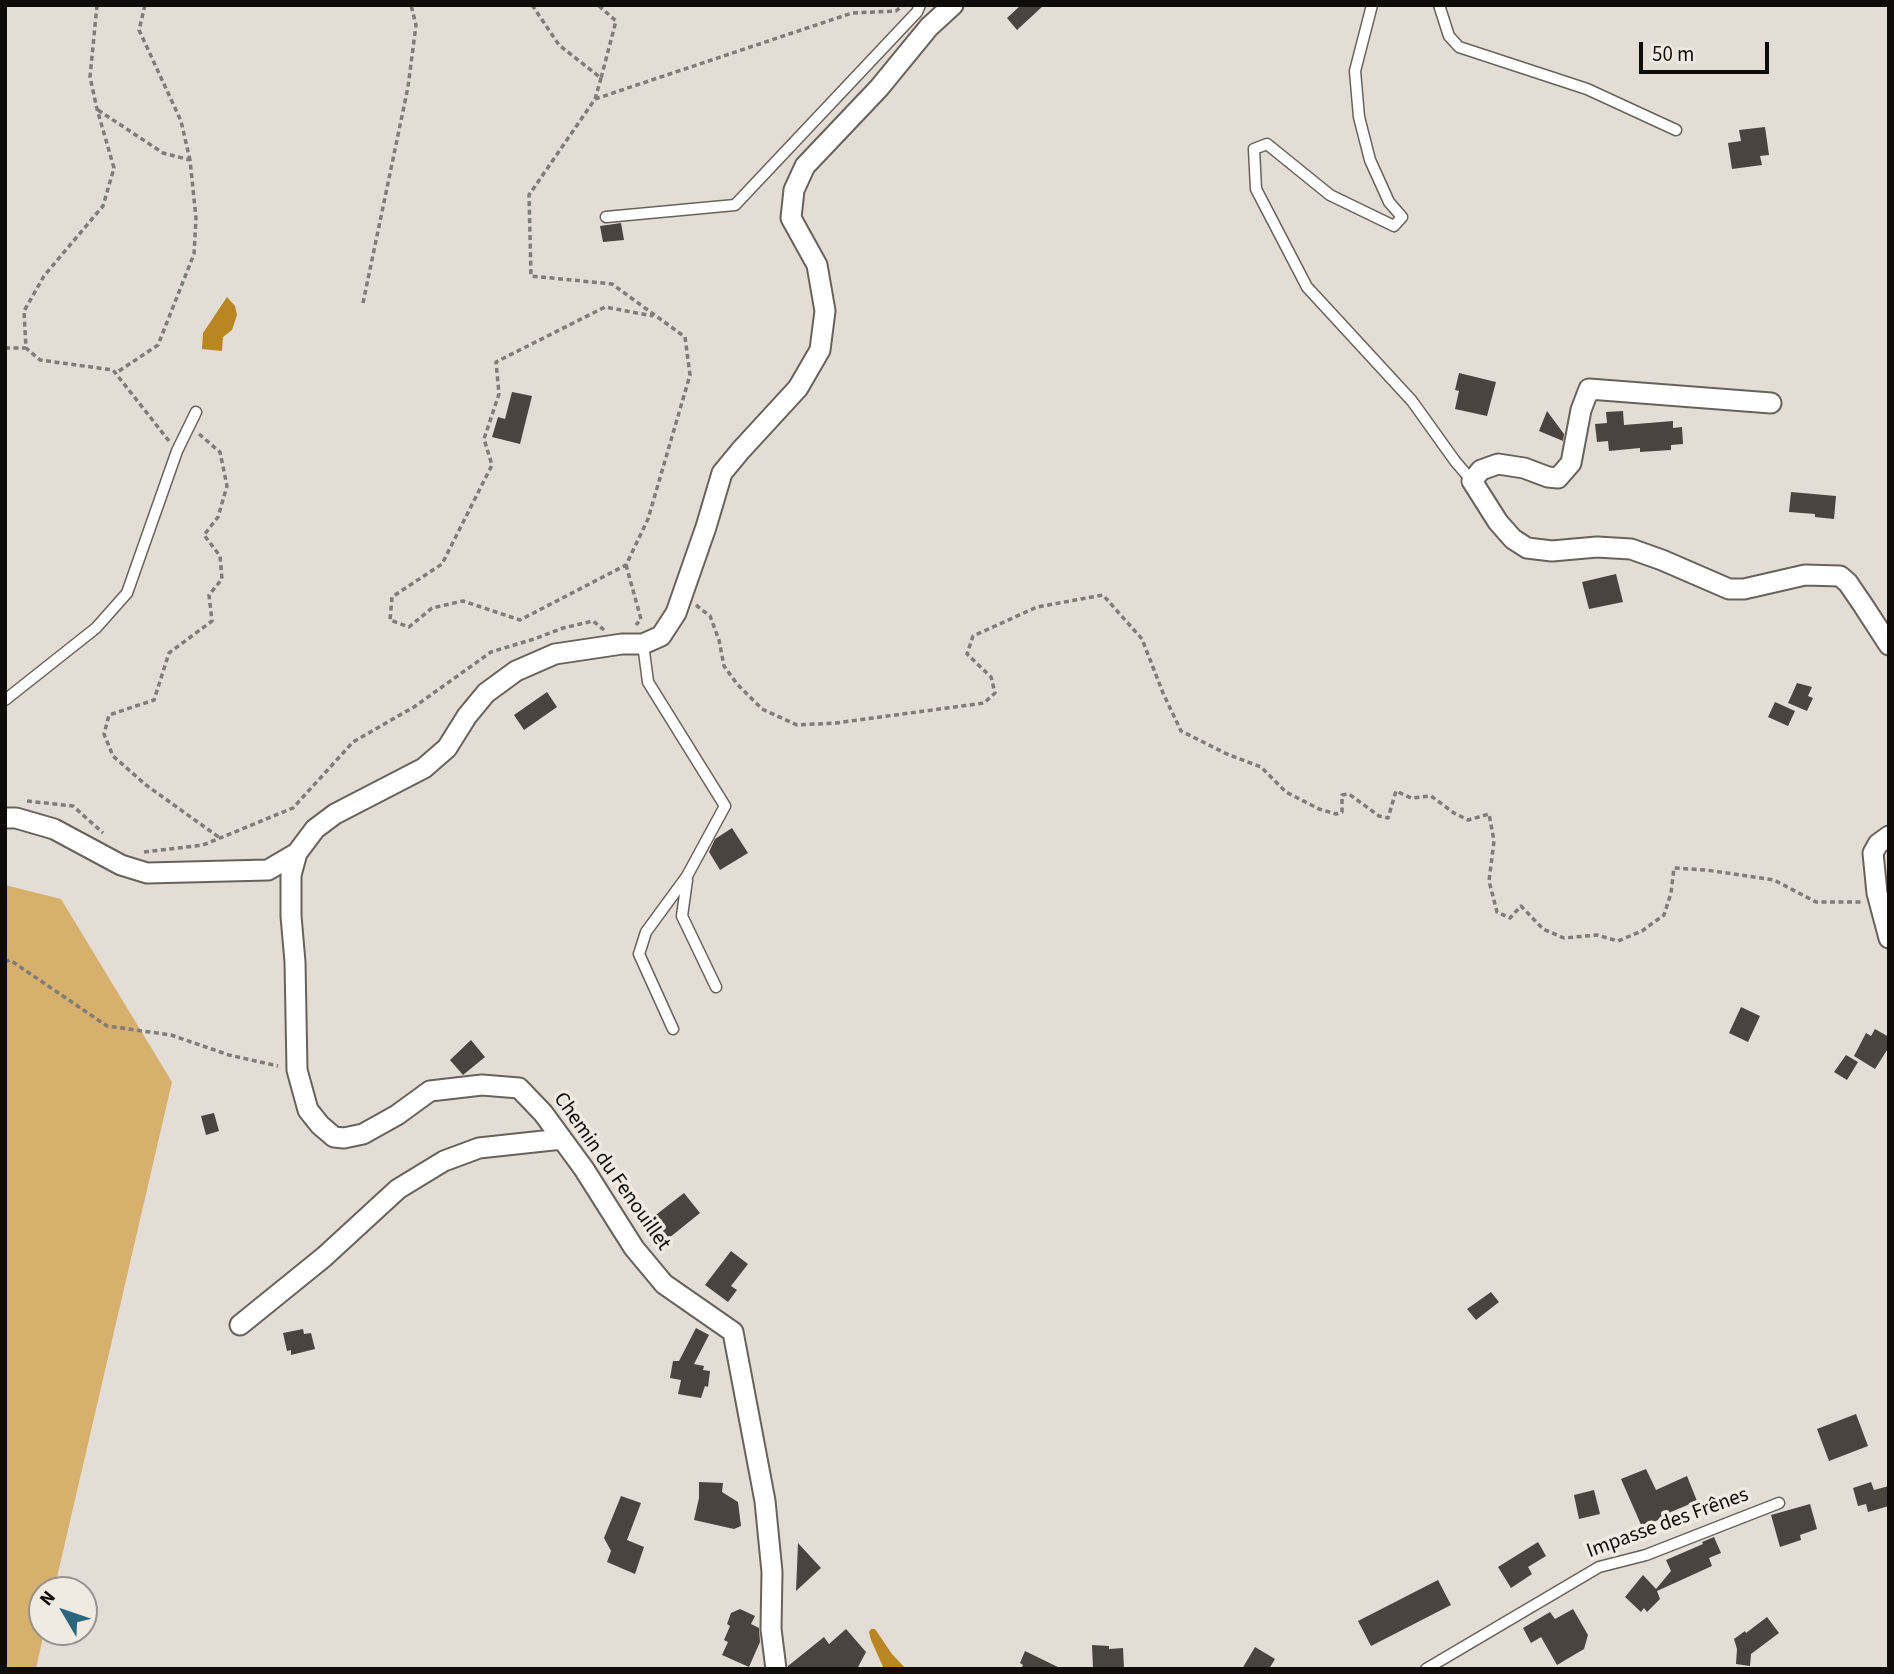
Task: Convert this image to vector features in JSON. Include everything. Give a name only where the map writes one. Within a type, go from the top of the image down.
[{"type":"street","points":[[5,818],[16,818],[54,830],[121,864],[147,873],[268,870],[297,853],[315,830],[335,814],[424,768],[447,748],[467,716],[486,693],[516,671],[555,654],[622,644],[643,645],[661,636],[676,613],[722,472],[798,388],[820,350],[825,312],[817,265],[791,218],[794,190],[805,166],[879,88],[929,27],[953,5]]},
{"type":"street","points":[[1771,403],[1589,389],[1581,410],[1571,463],[1558,478],[1497,464],[1481,470],[1472,481],[1498,522],[1513,539],[1527,548],[1552,551],[1597,547],[1630,549],[1662,559],[1729,589],[1744,589],[1805,575],[1840,576],[1848,583],[1889,645]]},
{"type":"street","points":[[1889,836],[1873,853],[1880,903],[1889,938]]},
{"type":"street","name":"Chemin du Fenouillet","points":[[297,853],[291,875],[291,916],[298,1070],[308,1110],[320,1125],[334,1137],[344,1138],[363,1133],[397,1115],[430,1091],[482,1085],[519,1088],[544,1113],[584,1169],[634,1248],[664,1284],[733,1332],[765,1501],[772,1572],[771,1629],[776,1669]]},
{"type":"street","points":[[240,1325],[324,1257],[398,1189],[444,1161],[479,1148],[562,1139]]},
{"type":"lane","points":[[606,217],[735,205],[917,12],[920,5]]},
{"type":"lane","points":[[1372,5],[1355,71],[1359,117],[1370,160],[1389,202],[1402,217],[1394,226],[1330,195],[1267,144],[1254,149],[1256,189],[1307,287],[1412,401],[1472,481]]},
{"type":"lane","points":[[1439,5],[1449,36],[1459,47],[1587,89],[1676,130]]},
{"type":"lane","points":[[5,700],[96,628],[127,593],[177,451],[197,412]]},
{"type":"lane","points":[[643,645],[648,682],[725,806],[687,876],[646,932],[639,954],[673,1029]]},
{"type":"lane","points":[[687,876],[682,916],[716,986]]},
{"type":"lane","name":"Impasse des Frênes","points":[[1426,1669],[1599,1567],[1646,1555],[1779,1503]]},
{"type":"path","points":[[26,348],[24,311],[44,276],[103,206],[114,168],[90,76],[97,5]]},
{"type":"path","points":[[116,373],[158,345],[194,254],[196,218],[190,160],[181,121],[139,30],[145,5]]},
{"type":"path","points":[[363,303],[408,87],[416,25],[411,5]]},
{"type":"path","points":[[533,5],[559,45],[601,78]]},
{"type":"path","points":[[598,5],[617,21],[595,99],[529,195],[531,276],[612,284],[685,338],[690,375],[648,519],[626,565],[520,620],[463,601],[432,608],[409,627],[390,620],[392,597],[442,564],[492,465],[484,439],[499,394],[496,362],[605,307],[653,316]]},
{"type":"path","points":[[595,99],[852,13],[896,11],[903,5]]},
{"type":"path","points":[[97,108],[163,153],[190,160]]},
{"type":"path","points":[[5,348],[26,348],[40,360],[113,370],[177,451]]},
{"type":"path","points":[[190,426],[220,452],[227,486],[218,517],[204,535],[220,556],[222,579],[209,596],[212,621],[169,653],[154,700],[108,715],[104,734],[113,756],[146,785],[220,838]]},
{"type":"path","points":[[141,852],[203,845],[293,808],[353,742],[414,707],[491,652],[593,621],[622,644],[641,619],[626,565]]},
{"type":"path","points":[[683,594],[710,616],[719,640],[724,666],[737,684],[762,709],[797,725],[836,723],[984,703],[995,693],[992,677],[967,654],[973,636],[1037,607],[1103,595],[1142,639],[1181,731],[1261,767],[1286,792],[1328,812],[1342,812],[1342,795],[1349,794],[1379,816],[1388,818],[1396,791],[1411,798],[1431,796],[1468,820],[1489,814],[1494,841],[1489,881],[1497,912],[1510,918],[1521,906],[1543,929],[1564,938],[1597,935],[1618,940],[1642,931],[1664,915],[1671,893],[1674,868],[1774,880],[1816,902],[1880,903]]},
{"type":"path","points":[[22,800],[73,806],[103,834]]},
{"type":"path","points":[[5,962],[9,960],[107,1026],[171,1035],[229,1055],[298,1070]]},
{"type":"shaded area","points":[[227,297],[235,306],[237,315],[232,330],[223,337],[222,351],[202,349],[203,333]]},
{"type":"shaded area","points":[[5,885],[61,899],[172,1082],[57,1576],[28,1576],[28,1646],[41,1646],[36,1669],[5,1669]]},
{"type":"shaded area","points":[[871,1629],[875,1629],[906,1669],[884,1669],[871,1640]]},
{"type":"building","points":[[1021,5],[1044,5],[1017,30],[1007,18]]},
{"type":"building","points":[[1765,127],[1769,155],[1760,156],[1762,165],[1732,169],[1728,143],[1741,141],[1739,130]]},
{"type":"building","points":[[621,223],[624,240],[603,242],[600,226]]},
{"type":"building","points":[[1459,373],[1496,382],[1487,416],[1455,409]]},
{"type":"building","points":[[512,392],[532,396],[520,444],[492,437],[498,417],[505,419]]},
{"type":"building","points":[[1547,411],[1564,434],[1563,441],[1539,431]]},
{"type":"building","points":[[1623,411],[1624,425],[1673,421],[1673,428],[1682,427],[1683,444],[1671,445],[1671,450],[1640,452],[1640,448],[1609,451],[1608,441],[1597,442],[1595,424],[1607,423],[1606,412]]},
{"type":"building","points":[[1791,492],[1836,496],[1834,519],[1789,512]]},
{"type":"building","points":[[1616,574],[1623,602],[1589,609],[1582,582]]},
{"type":"building","points":[[1797,683],[1812,687],[1808,696],[1813,698],[1807,711],[1788,703]]},
{"type":"building","points":[[547,692],[557,707],[524,730],[514,715]]},
{"type":"building","points":[[1775,702],[1795,711],[1788,726],[1768,717]]},
{"type":"building","points":[[732,828],[748,853],[720,870],[709,852],[715,839]]},
{"type":"building","points":[[1741,1007],[1760,1016],[1748,1042],[1729,1033]]},
{"type":"building","points":[[1875,1029],[1889,1037],[1889,1047],[1875,1069],[1854,1056],[1866,1033],[1871,1036]]},
{"type":"building","points":[[471,1040],[485,1057],[463,1075],[450,1060]]},
{"type":"building","points":[[1846,1055],[1858,1062],[1847,1080],[1834,1072]]},
{"type":"building","points":[[214,1113],[219,1131],[206,1135],[201,1116]]},
{"type":"building","points":[[684,1193],[700,1213],[669,1238],[652,1218]]},
{"type":"building","points":[[731,1251],[748,1264],[731,1286],[737,1290],[728,1302],[705,1285]]},
{"type":"building","points":[[1491,1292],[1499,1302],[1476,1320],[1467,1309]]},
{"type":"building","points":[[696,1328],[709,1335],[694,1364],[704,1366],[703,1370],[710,1371],[708,1387],[705,1386],[701,1398],[678,1394],[681,1380],[670,1378],[673,1361],[679,1361]]},
{"type":"building","points":[[303,1329],[304,1334],[311,1333],[315,1349],[291,1355],[291,1350],[287,1351],[283,1333]]},
{"type":"building","points":[[1856,1414],[1868,1446],[1829,1461],[1817,1429]]},
{"type":"building","points":[[1646,1469],[1656,1490],[1687,1476],[1697,1501],[1642,1527],[1621,1479]]},
{"type":"building","points":[[699,1482],[723,1483],[722,1492],[738,1502],[741,1526],[734,1529],[694,1520]]},
{"type":"building","points":[[1871,1482],[1874,1490],[1889,1486],[1889,1506],[1868,1512],[1866,1504],[1858,1506],[1853,1488]]},
{"type":"building","points":[[1594,1490],[1600,1514],[1579,1519],[1574,1495]]},
{"type":"building","points":[[621,1496],[641,1503],[627,1540],[644,1547],[635,1574],[607,1562],[611,1551],[604,1538]]},
{"type":"building","points":[[1810,1504],[1817,1529],[1800,1535],[1801,1540],[1780,1547],[1771,1515]]},
{"type":"building","points":[[1714,1537],[1721,1553],[1709,1558],[1712,1566],[1657,1591],[1660,1599],[1647,1612],[1644,1608],[1641,1612],[1625,1597],[1643,1575],[1656,1589],[1671,1571],[1666,1560]]},
{"type":"building","points":[[1538,1542],[1546,1556],[1528,1567],[1532,1574],[1511,1588],[1498,1567]]},
{"type":"building","points":[[798,1543],[821,1568],[796,1591]]},
{"type":"building","points":[[1438,1580],[1451,1605],[1371,1646],[1358,1621]]},
{"type":"building","points":[[740,1609],[755,1616],[751,1624],[759,1628],[760,1642],[749,1667],[722,1655],[728,1642],[724,1640],[730,1626],[727,1624],[731,1613]]},
{"type":"building","points":[[1573,1609],[1588,1635],[1584,1649],[1557,1665],[1541,1637],[1531,1643],[1523,1628],[1550,1612],[1555,1619]]},
{"type":"building","points":[[1767,1617],[1779,1633],[1751,1654],[1750,1666],[1736,1664],[1737,1649],[1734,1639]]},
{"type":"building","points":[[846,1629],[866,1652],[857,1669],[788,1669],[788,1666],[824,1637],[829,1644]]},
{"type":"building","points":[[1092,1645],[1109,1646],[1109,1649],[1123,1648],[1124,1669],[1093,1669]]},
{"type":"building","points":[[1255,1647],[1275,1659],[1269,1669],[1242,1669]]},
{"type":"building","points":[[1025,1651],[1062,1669],[1021,1669],[1023,1665],[1020,1663]]}]
